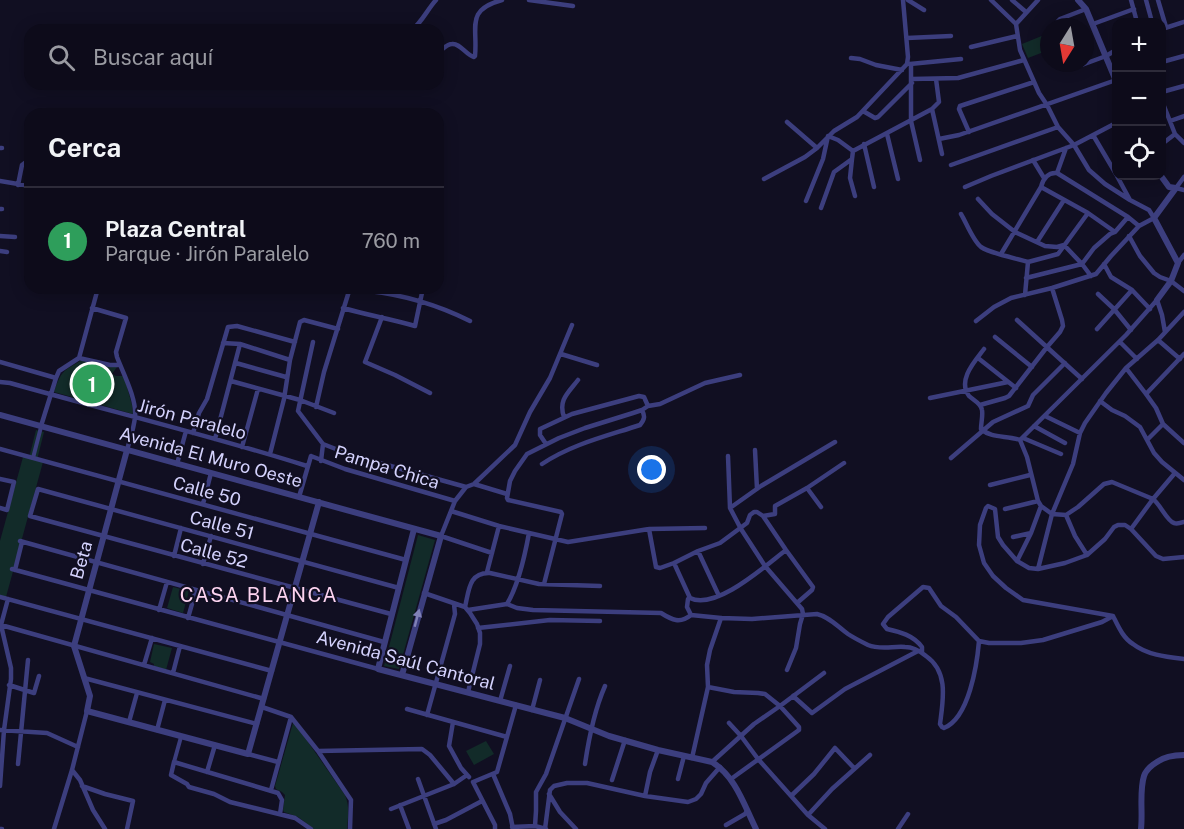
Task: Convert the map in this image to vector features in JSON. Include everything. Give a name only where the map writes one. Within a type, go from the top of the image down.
[{"type":"street","points":[[419,24],[436,0]]},
{"type":"street","points":[[444,48],[456,44],[469,56],[474,57],[477,16],[480,10],[491,3],[502,0]]},
{"type":"street","points":[[529,0],[573,6]]},
{"type":"street","points":[[903,0],[912,81],[911,121],[920,160]]},
{"type":"street","points":[[908,0],[924,10]]},
{"type":"street","points":[[991,0],[1016,24],[1024,60],[1058,127],[1074,145],[1089,170],[1105,184],[1149,210],[1178,262]]},
{"type":"street","points":[[1012,0],[1026,12]]},
{"type":"street","points":[[1016,24],[1037,0]]},
{"type":"street","points":[[1078,0],[1090,18]]},
{"type":"street","points":[[1131,0],[1136,18]]},
{"type":"street","points":[[1146,0],[1151,18]]},
{"type":"street","points":[[1158,0],[1162,18]]},
{"type":"street","points":[[1063,18],[1086,9]]},
{"type":"street","points":[[1094,24],[1134,9]]},
{"type":"street","points":[[1166,27],[1184,22]]},
{"type":"street","points":[[1094,26],[1113,72]]},
{"type":"street","points":[[907,38],[951,36]]},
{"type":"street","points":[[971,47],[1017,36]]},
{"type":"street","points":[[1094,60],[1112,52]]},
{"type":"street","points":[[1166,61],[1184,56]]},
{"type":"street","points":[[851,58],[902,70]]},
{"type":"street","points":[[764,179],[817,148],[828,136],[863,111],[909,64],[961,58]]},
{"type":"street","points":[[863,111],[871,117],[878,117],[912,81],[958,78],[1024,60]]},
{"type":"street","points":[[853,151],[932,110],[939,102],[936,79]]},
{"type":"street","points":[[939,139],[969,132],[1112,81]]},
{"type":"street","points":[[969,132],[959,109],[960,106],[1034,82]]},
{"type":"street","points":[[1166,91],[1184,86]]},
{"type":"street","points":[[932,110],[942,154]]},
{"type":"street","points":[[1166,112],[1175,134],[1184,143]]},
{"type":"street","points":[[1170,121],[1184,116]]},
{"type":"street","points":[[787,122],[817,148]]},
{"type":"street","points":[[965,187],[1074,145],[1112,125]]},
{"type":"street","points":[[951,165],[1058,127]]},
{"type":"street","points":[[887,134],[898,179]]},
{"type":"street","points":[[1166,140],[1175,134]]},
{"type":"street","points":[[1093,135],[1112,167]]},
{"type":"street","points":[[828,136],[853,151]]},
{"type":"street","points":[[806,201],[823,159],[828,136]]},
{"type":"street","points":[[864,144],[874,187]]},
{"type":"street","points":[[1057,173],[1066,148]]},
{"type":"street","points":[[853,151],[850,178],[855,196]]},
{"type":"street","points":[[821,208],[834,172],[852,159]]},
{"type":"street","points":[[1034,160],[1044,178]]},
{"type":"street","points":[[18,185],[24,164]]},
{"type":"street","points":[[1001,254],[1041,188],[1044,178],[1051,173],[1057,173],[1139,226]]},
{"type":"street","points":[[976,321],[994,307],[1011,298],[1096,274],[1139,226],[1154,218],[1184,177]]},
{"type":"street","points":[[1105,184],[1112,179]]},
{"type":"street","points":[[1120,180],[1130,200]]},
{"type":"street","points":[[1164,180],[1169,187],[1184,190]]},
{"type":"street","points":[[0,181],[24,186]]},
{"type":"street","points":[[1041,188],[1088,213],[1115,232]]},
{"type":"street","points":[[978,198],[992,214],[1015,232],[1045,246],[1064,245]]},
{"type":"street","points":[[1037,242],[1064,200]]},
{"type":"street","points":[[961,213],[975,241],[981,247],[1028,262],[1058,254],[1088,213]]},
{"type":"street","points":[[1026,278],[1082,264],[1094,248],[1115,232],[1128,217]]},
{"type":"street","points":[[1129,236],[1140,256],[1154,273],[1160,278],[1171,280],[1184,291]]},
{"type":"street","points":[[0,237],[15,237]]},
{"type":"street","points":[[1064,245],[1091,276]]},
{"type":"street","points":[[0,251],[7,252]]},
{"type":"street","points":[[1021,439],[1120,342],[1150,309],[1171,280],[1178,262],[1184,255]]},
{"type":"street","points":[[1024,295],[1028,262]]},
{"type":"street","points":[[1104,264],[1111,277],[1132,290],[1150,309]]},
{"type":"street","points":[[980,405],[1005,398],[1016,388],[1060,332],[1063,326],[1062,320],[1052,288]]},
{"type":"street","points":[[1097,329],[1132,290]]},
{"type":"street","points":[[33,458],[56,378],[59,371],[79,358],[96,294]]},
{"type":"street","points":[[316,406],[348,294]]},
{"type":"street","points":[[391,294],[450,311],[470,321]]},
{"type":"street","points":[[343,308],[415,326],[422,294]]},
{"type":"street","points":[[1098,294],[1131,330]]},
{"type":"street","points":[[1157,300],[1165,333]]},
{"type":"street","points":[[92,308],[126,318],[116,352],[133,398],[135,417]]},
{"type":"street","points":[[1038,569],[1052,514],[1073,464],[1080,433],[1085,423],[1126,368],[1182,319],[1184,312]]},
{"type":"street","points":[[382,317],[365,362],[430,393]]},
{"type":"street","points":[[1017,320],[1082,380]]},
{"type":"street","points":[[270,454],[300,322],[311,321],[338,329]]},
{"type":"street","points":[[402,675],[441,536],[455,501],[466,487],[474,484],[515,445],[530,412],[550,378],[572,325]]},
{"type":"street","points":[[193,433],[198,413],[207,399],[228,327],[237,326],[295,342]]},
{"type":"street","points":[[995,337],[1032,367]]},
{"type":"street","points":[[1146,394],[1182,357],[1158,340]]},
{"type":"street","points":[[313,342],[299,413],[323,444],[351,455],[466,487]]},
{"type":"street","points":[[1120,342],[1137,358]]},
{"type":"street","points":[[223,343],[240,344],[290,360]]},
{"type":"street","points":[[215,439],[240,344]]},
{"type":"street","points":[[984,349],[967,373],[965,381],[969,395],[980,405],[981,429],[991,435],[1021,439],[1061,454]]},
{"type":"street","points":[[561,354],[597,365]]},
{"type":"street","points":[[79,358],[120,365]]},
{"type":"street","points":[[978,358],[1016,388]]},
{"type":"street","points":[[0,362],[56,378]]},
{"type":"street","points":[[236,363],[286,377]]},
{"type":"street","points":[[951,458],[993,422],[1028,406],[1033,395],[1065,363]]},
{"type":"street","points":[[1126,368],[1156,408],[1163,423],[1184,443]]},
{"type":"street","points":[[544,584],[562,513],[508,500],[507,494],[514,471],[527,454],[585,428],[660,404],[705,383],[740,375]]},
{"type":"street","points":[[564,417],[561,409],[563,402],[578,380]]},
{"type":"street","points":[[231,381],[300,400],[334,413]]},
{"type":"street","name":"Jirón Paralelo","points":[[0,382],[51,394],[308,466]]},
{"type":"street","points":[[930,398],[1008,382]]},
{"type":"street","points":[[242,447],[258,389]]},
{"type":"street","points":[[546,444],[540,435],[540,429],[564,417],[639,396],[644,397],[648,406]]},
{"type":"street","points":[[1100,402],[1140,427],[1154,453],[1184,480]]},
{"type":"street","points":[[542,464],[570,447],[640,424],[645,415],[642,410]]},
{"type":"street","name":"Avenida El Muro Oeste","points":[[0,415],[441,536]]},
{"type":"street","points":[[1045,416],[1080,433]]},
{"type":"street","name":"Beta","points":[[74,646],[135,417]]},
{"type":"street","points":[[1148,439],[1163,423]]},
{"type":"street","points":[[1034,426],[1065,443]]},
{"type":"street","points":[[177,464],[186,431]]},
{"type":"street","points":[[1021,439],[1040,504],[1052,514],[1066,515],[1104,484],[1112,482],[1153,499],[1171,522],[1175,524],[1184,522]]},
{"type":"street","points":[[730,508],[835,442]]},
{"type":"street","points":[[321,461],[323,444]]},
{"type":"street","points":[[515,445],[527,454]]},
{"type":"street","name":"Calle 50","points":[[0,449],[406,560]]},
{"type":"street","points":[[755,450],[757,489]]},
{"type":"street","name":"Pampa Chica","points":[[308,466],[311,456],[455,501]]},
{"type":"street","points":[[728,456],[730,508],[765,566],[802,609],[796,648],[787,670]]},
{"type":"street","points":[[763,516],[775,514],[775,506],[844,463]]},
{"type":"street","points":[[299,496],[308,466]]},
{"type":"street","points":[[203,504],[211,473]]},
{"type":"street","points":[[1131,529],[1175,473]]},
{"type":"street","points":[[990,485],[1030,475]]},
{"type":"street","points":[[0,478],[14,482],[7,510],[0,508]]},
{"type":"street","points":[[474,484],[507,494]]},
{"type":"street","points":[[807,488],[821,507]]},
{"type":"street","name":"Calle 51","points":[[30,516],[38,489],[399,588]]},
{"type":"street","points":[[249,754],[319,502]]},
{"type":"street","points":[[1005,509],[1040,504]]},
{"type":"street","points":[[1017,561],[1031,533],[1040,504]]},
{"type":"street","points":[[1113,616],[1023,600],[1006,588],[993,576],[984,563],[979,545],[980,525],[988,506],[995,509],[999,539],[1003,545],[1017,561],[1029,567],[1038,569],[1087,555],[1118,525],[1125,525],[1131,529],[1156,556],[1163,559],[1184,557]]},
{"type":"street","points":[[451,511],[499,526],[568,542],[649,529],[705,528]]},
{"type":"street","points":[[649,529],[656,567],[660,568],[720,543],[741,529],[747,523],[750,515],[757,512],[763,516],[813,586],[812,590],[797,603]]},
{"type":"street","points":[[1066,515],[1087,555]]},
{"type":"street","name":"Calle 52","points":[[30,516],[392,614]]},
{"type":"street","points":[[487,572],[499,526]]},
{"type":"street","points":[[174,556],[181,528]]},
{"type":"street","points":[[378,669],[414,529]]},
{"type":"street","points":[[507,604],[522,565],[529,533]]},
{"type":"street","points":[[1013,537],[1031,533]]},
{"type":"street","points":[[203,564],[211,536]]},
{"type":"street","points":[[441,536],[492,553]]},
{"type":"street","name":"Avenida Saúl Cantoral","points":[[96,562],[21,542],[14,570],[564,718],[658,750],[712,762],[720,766],[737,788],[756,829]]},
{"type":"street","points":[[674,563],[690,598],[702,601],[719,596],[745,582],[786,550]]},
{"type":"street","points":[[698,551],[719,596]]},
{"type":"street","points":[[96,562],[384,642]]},
{"type":"street","points":[[468,692],[479,652],[480,637],[478,628],[466,608],[473,578],[487,572],[516,580],[544,584],[600,586]]},
{"type":"street","points":[[159,610],[167,582]]},
{"type":"street","points":[[793,696],[812,713],[845,689],[920,652],[922,647],[915,639],[887,629],[883,624],[923,587],[929,588],[941,606],[956,617],[980,641],[1003,644],[1043,640],[1102,622],[1113,616]]},
{"type":"street","points":[[188,618],[196,590]]},
{"type":"street","points":[[424,593],[466,608],[507,604],[533,610],[661,614],[670,620],[678,621],[691,615],[752,619],[809,614],[822,616],[871,646],[908,647],[920,652],[933,662],[939,672],[944,694],[940,725],[946,728],[955,720],[970,688],[980,641]]},
{"type":"street","points":[[0,597],[272,671]]},
{"type":"street","points":[[690,598],[687,604],[691,615]]},
{"type":"street","points":[[0,786],[2,730],[11,668],[1,625],[8,599]]},
{"type":"street","points":[[427,715],[455,614],[454,604]]},
{"type":"street","points":[[1113,616],[1122,633],[1133,645],[1157,655],[1184,659]]},
{"type":"street","points":[[692,758],[708,687],[707,665],[710,650],[721,618]]},
{"type":"street","points":[[478,628],[550,620],[600,621]]},
{"type":"street","points":[[1,625],[264,699]]},
{"type":"street","points":[[144,665],[152,638]]},
{"type":"street","points":[[54,829],[72,770],[90,696],[74,646]]},
{"type":"street","points":[[173,673],[180,646]]},
{"type":"street","points":[[18,764],[28,660]]},
{"type":"street","points":[[500,701],[510,666]]},
{"type":"street","points":[[712,762],[754,724],[824,673]]},
{"type":"street","points":[[9,685],[34,693],[39,676]]},
{"type":"street","points":[[84,678],[257,724]]},
{"type":"street","points":[[535,826],[536,792],[546,774],[579,679]]},
{"type":"street","points":[[532,710],[540,680]]},
{"type":"street","points":[[585,764],[598,702],[605,686]]},
{"type":"street","points":[[708,687],[734,692],[762,693],[780,706],[799,726],[799,730],[731,779]]},
{"type":"street","points":[[129,722],[137,693]]},
{"type":"street","points":[[157,730],[165,700]]},
{"type":"street","points":[[472,782],[497,772],[516,705]]},
{"type":"street","points":[[262,707],[291,717],[318,751],[351,800],[350,829]]},
{"type":"street","points":[[407,709],[507,737]]},
{"type":"street","points":[[87,711],[278,762]]},
{"type":"street","points":[[271,790],[291,717]]},
{"type":"street","points":[[453,722],[449,746],[472,782],[495,829]]},
{"type":"street","points":[[729,723],[790,796],[825,829]]},
{"type":"street","points":[[2,730],[47,733],[78,747]]},
{"type":"street","points":[[181,736],[170,774],[189,787],[214,794],[230,802],[295,818],[311,829]]},
{"type":"street","points":[[612,780],[625,740]]},
{"type":"street","points":[[207,772],[215,745]]},
{"type":"street","points":[[790,796],[814,774],[836,748],[854,768]]},
{"type":"street","points":[[318,751],[422,749],[430,755],[454,784]]},
{"type":"street","points":[[645,796],[658,750]]},
{"type":"street","points":[[1141,829],[1142,790],[1145,774],[1161,758],[1173,754],[1184,756]]},
{"type":"street","points":[[808,815],[832,789],[870,755]]},
{"type":"street","points":[[678,779],[684,756]]},
{"type":"street","points":[[174,762],[278,793],[281,797],[280,814]]},
{"type":"street","points":[[177,778],[180,764]]},
{"type":"street","points":[[492,774],[510,814],[513,828],[535,826],[545,829],[549,794],[554,786],[567,783],[587,783],[645,796],[688,802],[701,794],[706,783],[720,766]]},
{"type":"street","points":[[72,770],[105,829]]},
{"type":"street","points":[[391,808],[454,784],[467,776]]},
{"type":"street","points":[[418,779],[435,826],[482,801]]},
{"type":"street","points":[[82,786],[133,801],[127,829]]},
{"type":"street","points":[[549,794],[560,812],[576,829]]},
{"type":"street","points":[[400,805],[409,829]]},
{"type":"street","points":[[726,825],[747,811]]},
{"type":"street","points":[[898,829],[908,814]]},
{"type":"green space","points":[[1040,37],[1040,53],[1028,58],[1022,44]]},
{"type":"green space","points":[[82,360],[117,367],[112,374],[124,376],[133,414],[54,392],[64,372]]},
{"type":"green space","points":[[36,430],[44,432],[37,460],[43,462],[6,597],[0,595],[0,541],[23,457],[29,458]]},
{"type":"green space","points":[[418,535],[435,540],[399,669],[384,666]]},
{"type":"green space","points":[[173,587],[189,591],[183,613],[167,608]]},
{"type":"green space","points":[[154,644],[172,648],[166,670],[150,662]]},
{"type":"green space","points":[[294,722],[347,799],[347,829],[314,829],[298,817],[283,810],[285,795],[275,786]]},
{"type":"green space","points":[[486,741],[494,754],[474,765],[466,751]]},
{"type":"place","name":"Plaza Central","points":[[92,384]]},
{"type":"district","name":"CASA BLANCA","points":[[259,595]]}]
